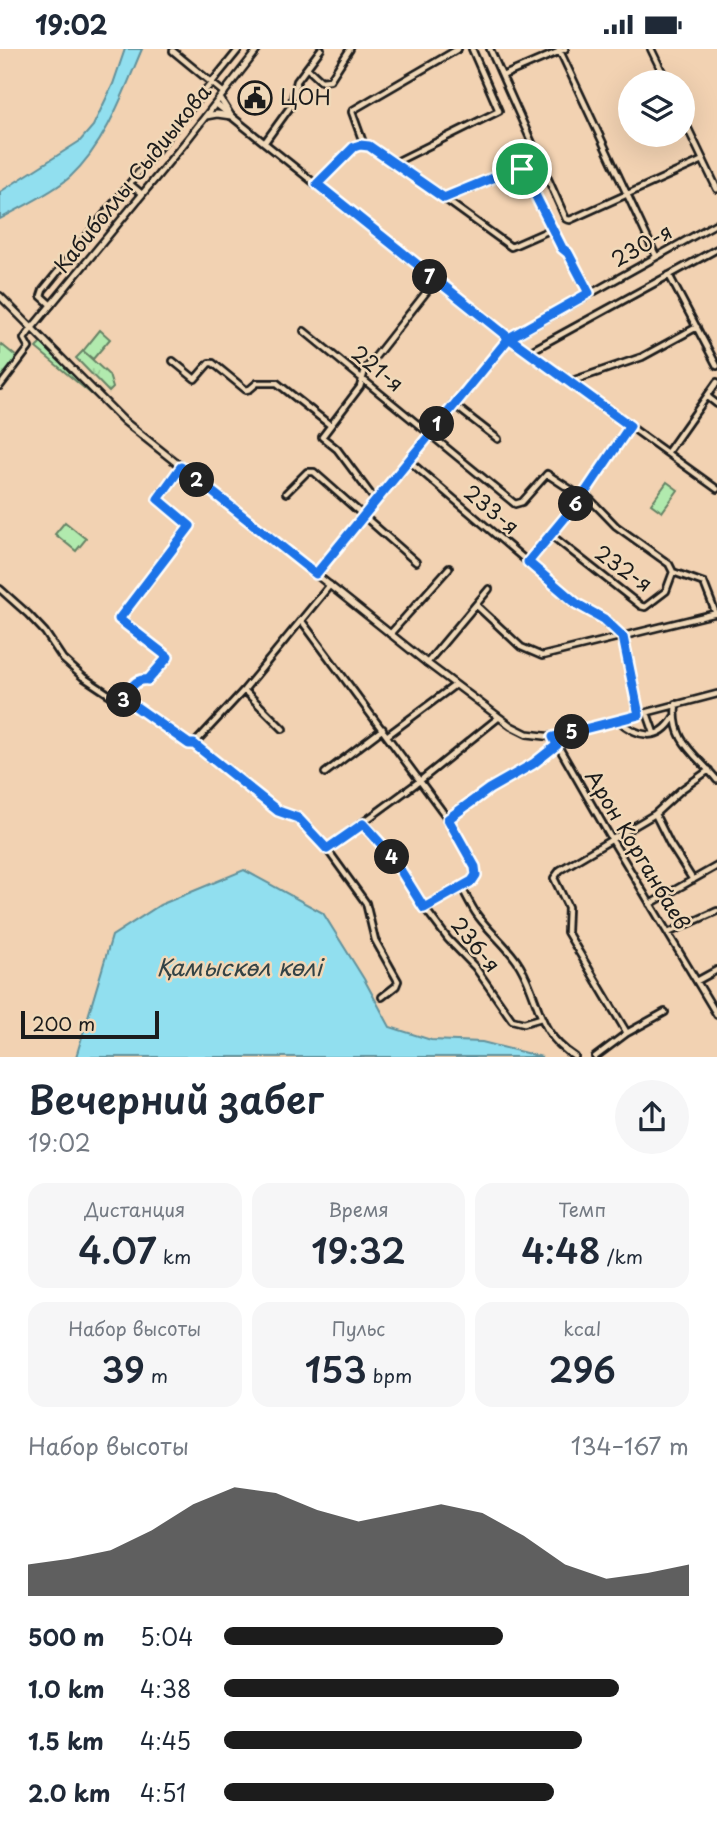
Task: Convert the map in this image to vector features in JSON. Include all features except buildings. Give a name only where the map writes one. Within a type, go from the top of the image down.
[{"type":"street","points":[[51,305],[40,296],[43,290],[239,49]]},
{"type":"street","name":"Кабиболлы Сыдиыкова","points":[[32,328],[258,49]]},
{"type":"street","points":[[265,142],[291,106],[297,81],[320,49]]},
{"type":"street","points":[[307,68],[321,81],[330,80],[350,49]]},
{"type":"street","points":[[364,145],[353,110],[458,49]]},
{"type":"street","points":[[393,164],[499,111],[472,49]]},
{"type":"street","points":[[490,49],[566,219],[570,220],[703,160]]},
{"type":"street","points":[[651,49],[661,70]]},
{"type":"street","points":[[502,76],[561,50],[656,255]]},
{"type":"street","points":[[173,51],[212,82],[222,95],[231,116]]},
{"type":"street","points":[[216,104],[509,338],[717,489]]},
{"type":"street","points":[[206,116],[231,116]]},
{"type":"street","points":[[695,143],[717,189]]},
{"type":"street","points":[[317,184],[354,147],[364,145],[511,247],[552,229]]},
{"type":"street","points":[[444,198],[517,168],[522,169],[562,248],[568,253],[589,293]]},
{"type":"street","points":[[130,184],[142,194]]},
{"type":"street","name":"230-я","points":[[509,338],[717,223]]},
{"type":"street","name":"230-я","points":[[529,352],[717,249]]},
{"type":"street","points":[[669,275],[717,366]]},
{"type":"street","points":[[375,500],[337,449],[322,437],[360,387],[362,377],[435,281]]},
{"type":"street","points":[[0,296],[124,421],[498,718],[527,734],[553,737],[717,694]]},
{"type":"street","points":[[569,382],[642,357],[697,327]]},
{"type":"street","points":[[0,387],[29,348],[24,339],[32,328]]},
{"type":"street","name":"221-я","points":[[304,331],[430,432]]},
{"type":"street","points":[[316,574],[509,338]]},
{"type":"street","points":[[173,361],[195,379],[209,363],[213,363],[246,390],[257,383],[277,383],[331,425]]},
{"type":"street","points":[[667,453],[717,382]]},
{"type":"street","points":[[708,397],[717,404]]},
{"type":"street","points":[[453,404],[498,439]]},
{"type":"street","points":[[528,562],[583,495],[630,426]]},
{"type":"street","name":"232-я","points":[[430,432],[515,503],[522,502],[547,474],[583,495],[616,526],[669,565],[673,572],[666,591],[643,608],[551,535]]},
{"type":"street","name":"233-я","points":[[408,460],[577,604],[604,619],[623,637]]},
{"type":"street","points":[[124,702],[135,683],[148,680],[168,657],[119,619],[190,526],[158,499],[181,467]]},
{"type":"street","points":[[286,493],[310,471],[416,562]]},
{"type":"street","points":[[390,634],[449,568]]},
{"type":"street","points":[[476,605],[522,647],[534,655],[547,656],[716,614],[704,583],[673,572]]},
{"type":"street","points":[[194,744],[244,690],[330,585]]},
{"type":"street","points":[[0,589],[45,632],[63,659],[83,677],[100,690],[135,706],[189,744],[194,744],[278,811],[298,818],[327,849],[366,903],[375,940],[397,976],[396,986],[382,996]]},
{"type":"street","points":[[427,663],[489,589]]},
{"type":"street","points":[[301,619],[421,780],[472,860],[476,875],[472,881],[424,908]]},
{"type":"street","points":[[623,637],[639,715]]},
{"type":"street","points":[[388,735],[455,685]]},
{"type":"street","points":[[244,690],[283,729]]},
{"type":"street","points":[[618,720],[638,735],[654,733],[669,725],[674,717],[676,704]]},
{"type":"street","points":[[647,713],[654,733]]},
{"type":"street","points":[[674,717],[684,745],[717,780]]},
{"type":"street","points":[[327,849],[421,780],[498,718]]},
{"type":"street","points":[[325,773],[383,729]]},
{"type":"street","name":"Арон Корганбаев","points":[[553,737],[717,1015]]},
{"type":"street","points":[[448,819],[489,789],[533,764],[557,745]]},
{"type":"street","points":[[627,1033],[566,932],[568,908],[554,878],[560,870],[655,814],[681,790],[709,770]]},
{"type":"street","points":[[655,814],[693,880]]},
{"type":"street","name":"236-я","points":[[363,824],[391,855],[424,908],[448,939],[475,967],[512,1020],[524,1023],[541,1018]]},
{"type":"street","points":[[650,904],[717,866]]},
{"type":"street","points":[[462,888],[478,917],[500,939],[520,967],[551,1038],[575,1057]]},
{"type":"street","points":[[668,933],[717,911]]},
{"type":"street","points":[[697,981],[717,970]]},
{"type":"street","points":[[595,1057],[627,1033],[665,1012]]},
{"type":"green space","points":[[100,330],[110,339],[93,359],[83,351]]},
{"type":"green space","points":[[42,342],[108,408],[36,348]]},
{"type":"green space","points":[[1,344],[18,358],[0,381],[0,346]]},
{"type":"green space","points":[[83,351],[109,375],[113,388],[109,392],[76,358]]},
{"type":"green space","points":[[667,482],[678,490],[662,512],[651,504]]},
{"type":"green space","points":[[65,522],[86,539],[76,551],[55,534]]},
{"type":"water","points":[[125,49],[142,49],[104,133],[83,164],[63,183],[0,219],[0,192],[80,141],[93,126],[113,84]]},
{"type":"water","name":"Қамыскөл көлі","points":[[244,870],[323,913],[390,1027],[431,1040],[482,1042],[542,1057],[76,1057],[112,936],[160,905]]},
{"type":"place","name":"ЦОН","points":[[255,98]]},
{"type":"route","points":[[522,169],[517,168],[444,198],[369,146],[360,145],[354,147],[317,184],[435,281],[509,338],[630,426],[582,497],[528,562],[577,604],[604,619],[623,637],[639,715],[553,737],[557,745],[533,764],[489,789],[448,819],[475,867],[476,875],[462,888],[424,908],[391,855],[363,824],[327,849],[298,818],[278,811],[194,744],[189,744],[135,706],[124,702],[135,683],[148,680],[168,657],[119,619],[190,526],[158,499],[181,467],[316,574],[509,338],[589,293],[568,253],[562,248],[522,169]]}]
